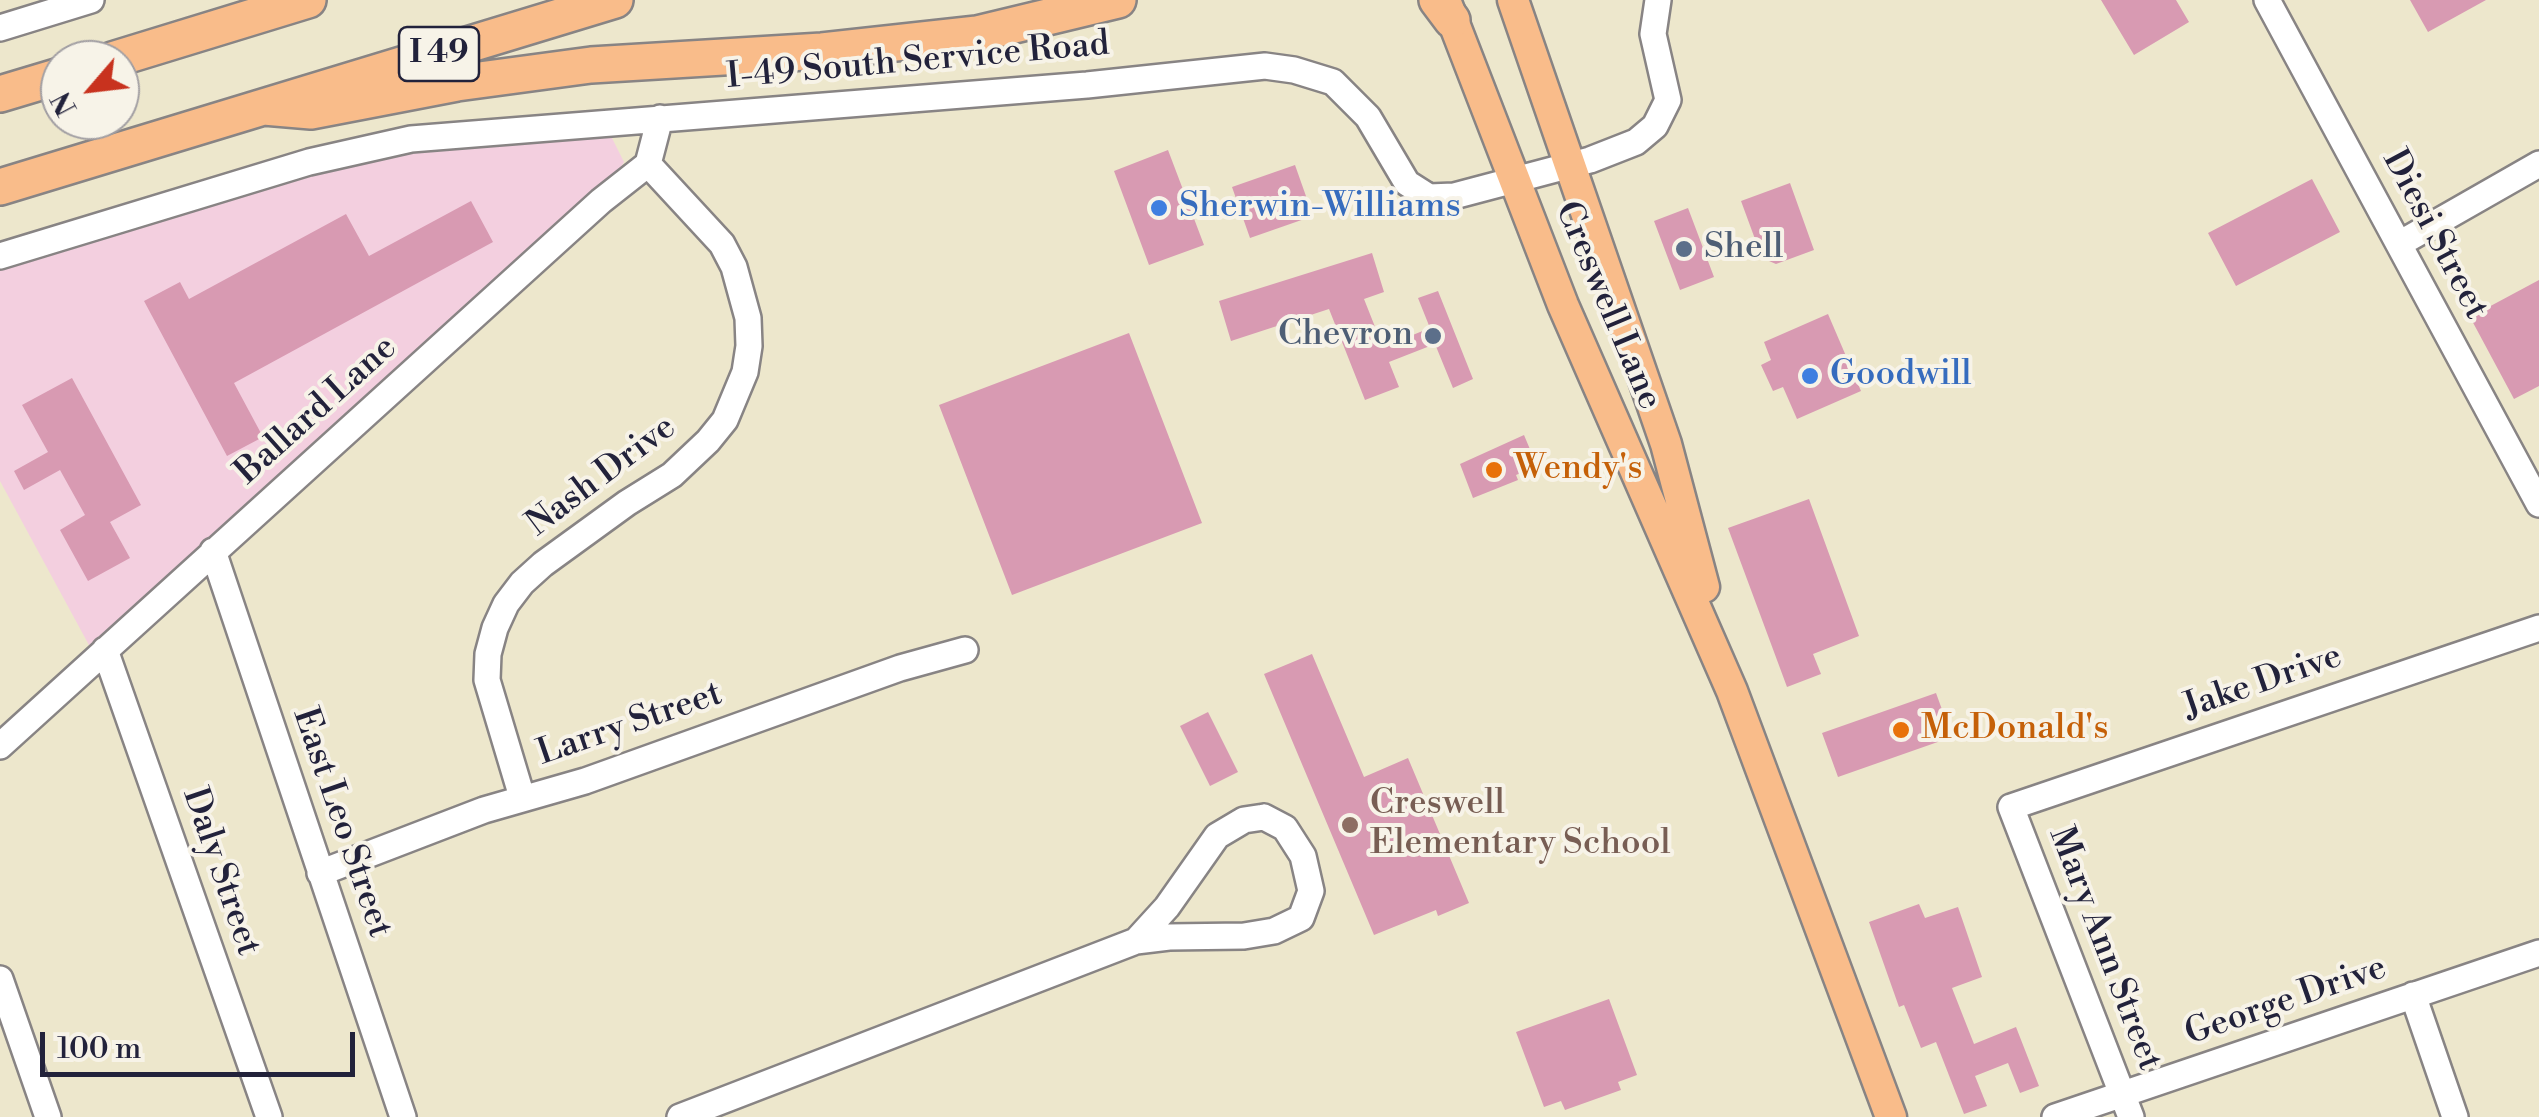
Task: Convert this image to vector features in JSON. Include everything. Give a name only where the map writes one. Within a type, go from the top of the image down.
[{"type":"highway","points":[[140,49],[262,0]]},
{"type":"highway","points":[[140,51],[308,0]]},
{"type":"highway","name":"I 49","points":[[0,187],[615,0]]},
{"type":"highway","points":[[264,108],[311,112],[457,83],[590,65],[822,51],[976,34],[1118,0]]},
{"type":"highway","points":[[0,94],[40,82]]},
{"type":"main road","name":"Creswell Lane","points":[[1513,0],[1666,444],[1732,692]]},
{"type":"main road","name":"Creswell Lane","points":[[1445,7],[1569,320],[1646,488],[1732,692],[1891,1117]]},
{"type":"street","name":"I-49 South Service Road","points":[[0,256],[359,148],[464,133],[1088,85],[1264,66],[1333,82],[1368,117],[1407,183],[1430,198],[1454,196],[1571,165],[1636,142],[1655,126],[1668,100],[1654,34],[1658,0]]},
{"type":"street","name":"Diesi Street","points":[[2267,0],[2539,504]]},
{"type":"street","points":[[11,16],[77,2]]},
{"type":"street","points":[[648,164],[660,118]]},
{"type":"street","name":"Nash Drive","points":[[522,797],[486,680],[491,641],[506,604],[543,564],[627,502],[672,475],[708,441],[725,420],[745,372],[749,346],[743,292],[722,244],[648,164]]},
{"type":"street","name":"Ballard Lane","points":[[0,746],[601,200],[648,164]]},
{"type":"street","points":[[2399,244],[2539,164]]},
{"type":"street","name":"East Leo Street","points":[[213,551],[403,1117]]},
{"type":"street","name":"Jake Drive","points":[[2011,807],[2539,628]]},
{"type":"street","name":"Daly Street","points":[[104,650],[269,1117]]},
{"type":"street","name":"Larry Street","points":[[320,873],[522,797],[585,781],[900,668],[966,650]]},
{"type":"street","name":"Mary Ann Street","points":[[2011,807],[2127,1106]]},
{"type":"street","points":[[680,1117],[1136,941],[1274,931],[1301,918],[1311,891],[1303,856],[1286,828],[1264,817],[1244,820],[1217,836],[1167,907],[1136,941]]},
{"type":"street","name":"George Drive","points":[[2055,1117],[2127,1106],[2412,996],[2539,953]]},
{"type":"street","points":[[0,979],[8,1022],[48,1117]]},
{"type":"street","points":[[2412,996],[2455,1117]]},
{"type":"shaded area","points":[[610,134],[624,162],[618,172],[90,647],[0,481],[0,269],[370,159]]},
{"type":"building","points":[[2101,0],[2176,0],[2189,22],[2134,55]]},
{"type":"building","points":[[2410,0],[2486,0],[2428,32]]},
{"type":"building","name":"Sherwin-Williams","points":[[1168,150],[1204,245],[1149,265],[1114,171]]},
{"type":"building","points":[[1295,165],[1313,216],[1250,238],[1232,187]]},
{"type":"building","points":[[2312,179],[2340,232],[2236,286],[2208,233]]},
{"type":"building","points":[[1790,183],[1814,250],[1776,264],[1762,258],[1741,201]]},
{"type":"building","points":[[471,201],[493,242],[234,383],[263,437],[227,456],[144,301],[180,282],[189,299],[346,214],[369,256]]},
{"type":"building","name":"Shell","points":[[1688,208],[1714,277],[1680,290],[1654,221]]},
{"type":"building","points":[[1372,253],[1384,292],[1364,299],[1383,347],[1430,328],[1418,298],[1438,291],[1473,379],[1453,388],[1435,344],[1389,362],[1399,387],[1365,400],[1329,309],[1231,341],[1219,301]]},
{"type":"building","points":[[2539,280],[2539,386],[2514,399],[2470,317]]},
{"type":"building","name":"Goodwill","points":[[1828,314],[1861,391],[1797,419],[1783,387],[1773,391],[1761,365],[1771,360],[1764,342]]},
{"type":"building","points":[[1129,333],[1202,523],[1012,595],[939,405]]},
{"type":"building","points":[[72,378],[141,505],[110,522],[130,558],[88,581],[60,530],[85,515],[60,470],[24,490],[14,471],[48,452],[22,405]]},
{"type":"building","name":"Wendy's","points":[[1524,435],[1537,466],[1516,475],[1518,480],[1473,498],[1460,464]]},
{"type":"building","points":[[1809,499],[1859,636],[1813,654],[1821,674],[1787,687],[1728,528]]},
{"type":"building","points":[[1312,654],[1364,777],[1408,758],[1469,903],[1438,916],[1436,910],[1374,935],[1264,674]]},
{"type":"building","points":[[1936,693],[1952,737],[1838,777],[1822,733]]},
{"type":"building","points":[[1208,712],[1238,772],[1210,786],[1180,726]]},
{"type":"building","points":[[1919,904],[1925,918],[1958,907],[1982,977],[1952,988],[1974,1044],[2016,1027],[2039,1086],[2020,1093],[2008,1063],[1975,1076],[1987,1106],[1964,1114],[1936,1042],[1921,1048],[1904,1005],[1899,1007],[1869,922]]},
{"type":"building","points":[[1609,999],[1637,1075],[1618,1082],[1621,1090],[1565,1110],[1561,1101],[1544,1107],[1516,1032]]},
{"type":"place","name":"Sherwin-Williams","points":[[1159,208]]},
{"type":"place","name":"Shell","points":[[1684,249]]},
{"type":"place","name":"Chevron","points":[[1433,336]]},
{"type":"place","name":"Goodwill","points":[[1810,376]]},
{"type":"place","name":"Wendy's","points":[[1494,470]]},
{"type":"place","name":"McDonald's","points":[[1901,730]]},
{"type":"place","name":"Creswell Elementary School","points":[[1350,825]]}]
